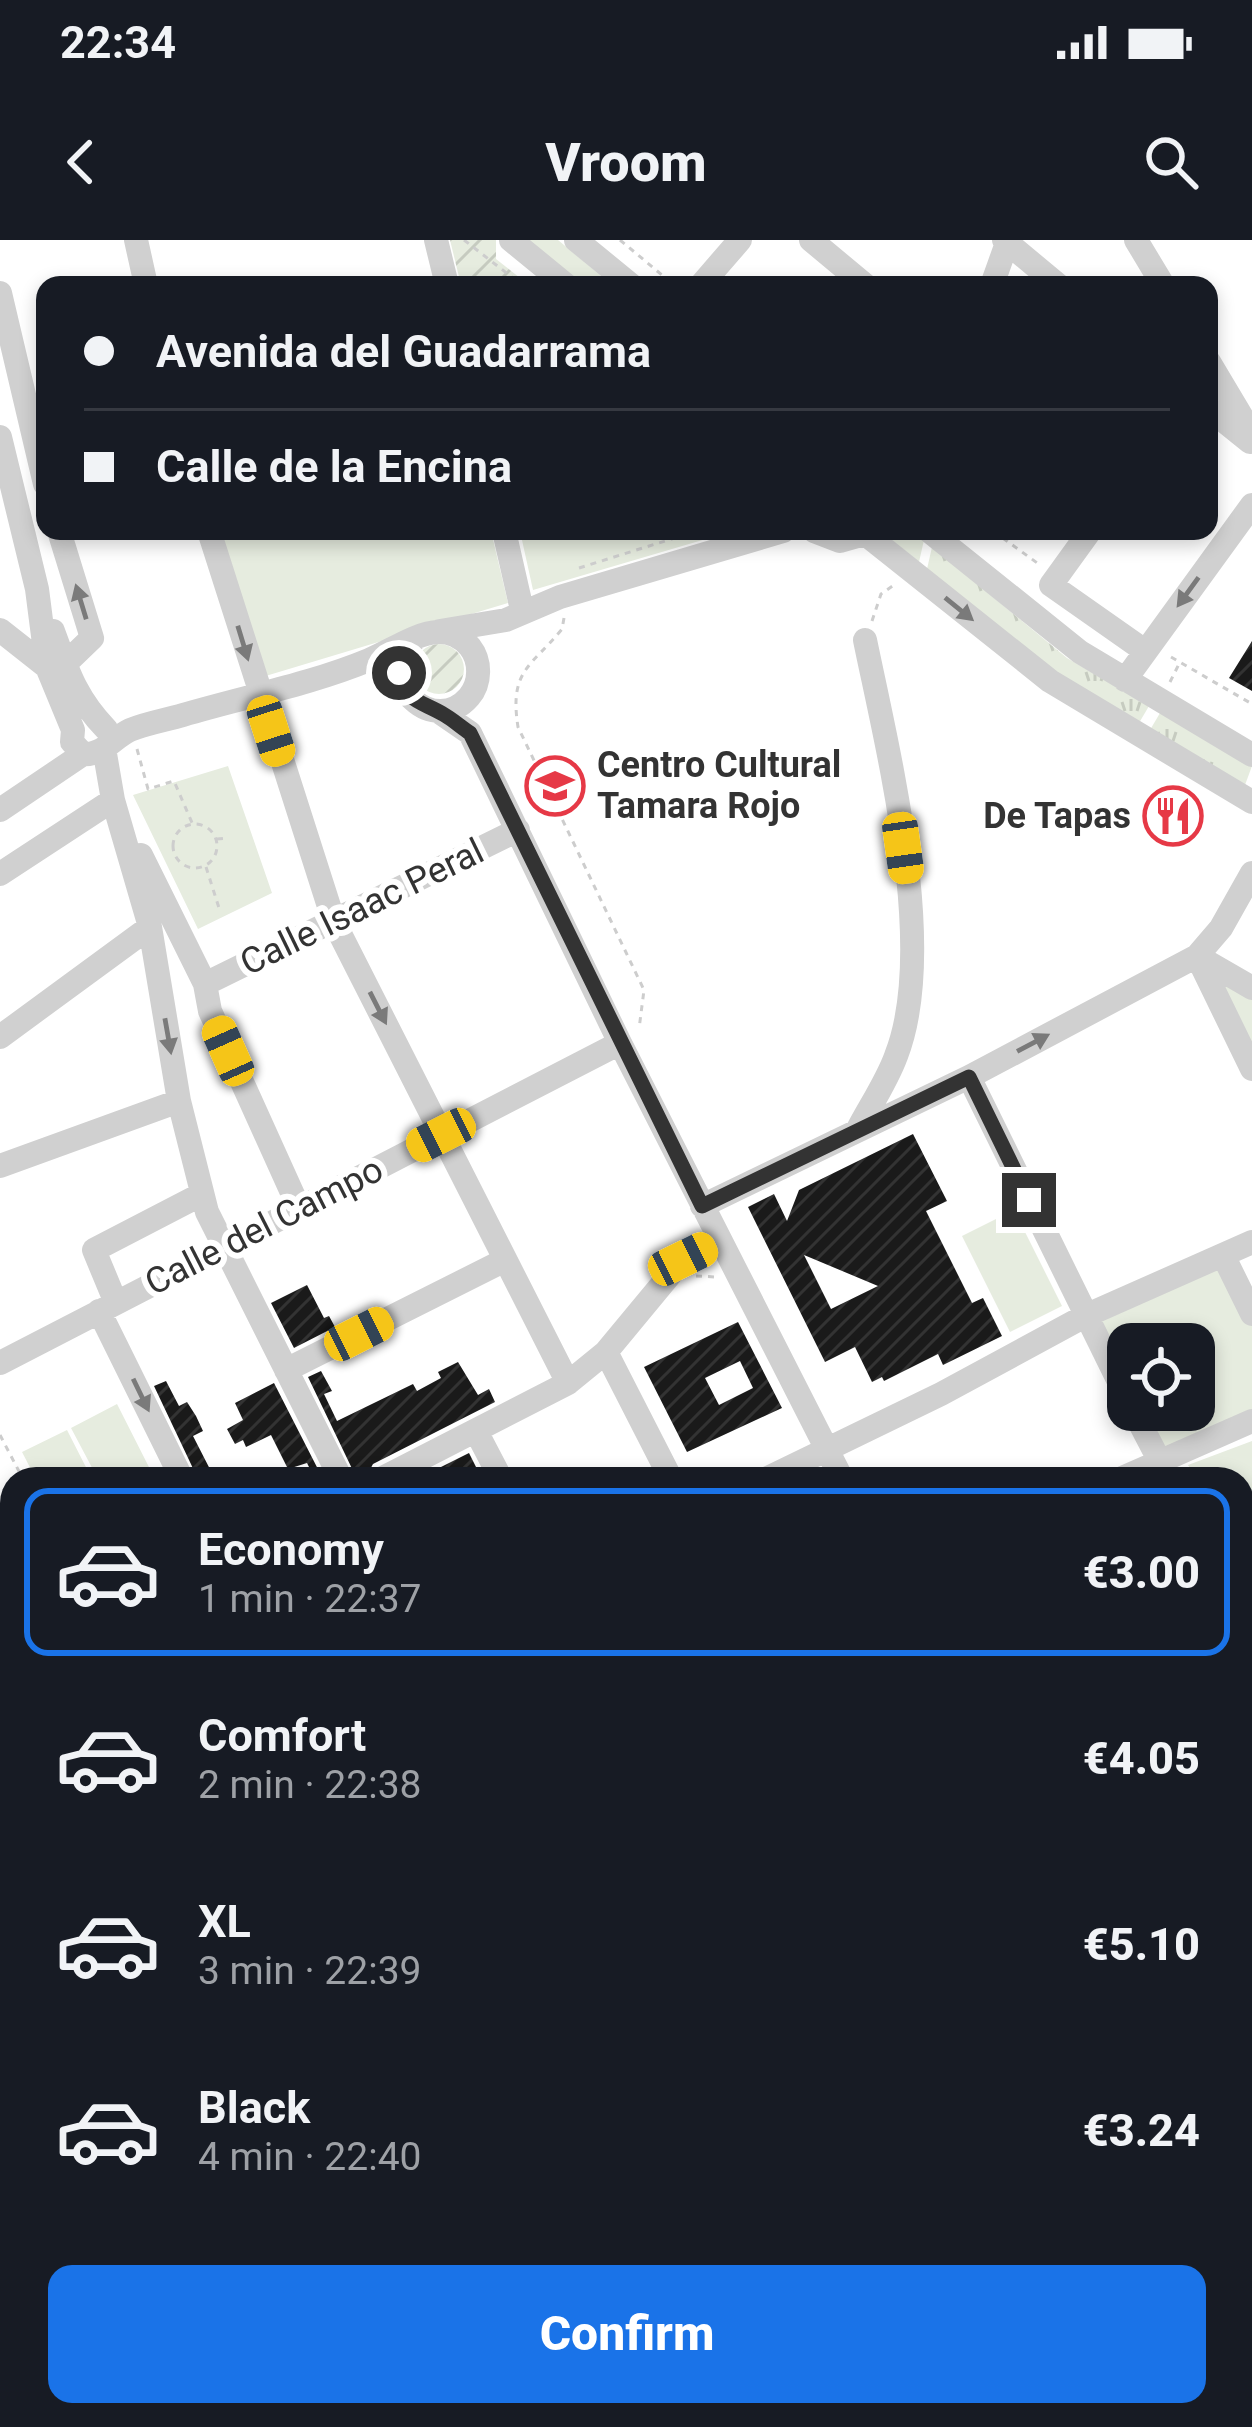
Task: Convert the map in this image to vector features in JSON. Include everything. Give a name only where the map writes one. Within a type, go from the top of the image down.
[{"type":"street","points":[[136,240],[144,276]]},
{"type":"street","points":[[436,240],[445,276]]},
{"type":"street","points":[[511,240],[555,276]]},
{"type":"street","points":[[576,240],[620,276]]},
{"type":"street","points":[[709,276],[740,240]]},
{"type":"street","points":[[811,240],[854,276]]},
{"type":"street","points":[[1136,240],[1158,276]]},
{"type":"street","points":[[995,276],[1006,241],[1047,276]]},
{"type":"street","points":[[0,293],[36,447]]},
{"type":"street","points":[[1218,378],[1252,439]]},
{"type":"street","points":[[1218,415],[1252,439]]},
{"type":"street","points":[[0,437],[56,666],[98,739],[151,927],[179,1101],[202,1194],[335,1467]]},
{"type":"street","points":[[14,494],[36,488]]},
{"type":"street","points":[[1125,680],[1252,505]]},
{"type":"street","points":[[56,666],[92,638],[62,540]]},
{"type":"street","points":[[212,540],[334,922],[568,1383]]},
{"type":"street","points":[[439,710],[457,706],[471,694],[478,662],[514,615],[504,540]]},
{"type":"street","points":[[0,810],[98,739],[362,663],[438,632],[514,615],[754,540]]},
{"type":"street","points":[[879,540],[1049,681],[1252,802]]},
{"type":"street","points":[[940,540],[1063,640],[1252,755]]},
{"type":"street","points":[[1084,540],[1052,585],[1145,650]]},
{"type":"street","points":[[438,632],[463,640],[478,662]]},
{"type":"street","points":[[4,639],[56,666]]},
{"type":"street","points":[[858,1130],[897,1054],[911,980],[909,885],[865,640]]},
{"type":"street","points":[[402,684],[401,661],[413,641]]},
{"type":"street","points":[[362,663],[402,684],[416,703],[439,710],[470,733],[620,1043],[836,1467]]},
{"type":"street","points":[[470,733],[471,694]]},
{"type":"street","points":[[0,874],[113,800]]},
{"type":"street","points":[[113,800],[201,975],[210,1012],[299,1208]]},
{"type":"street","name":"Calle Isaac Peral","points":[[157,974],[201,975],[334,922],[518,830]]},
{"type":"street","points":[[702,1206],[969,1077],[1197,956],[1221,928],[1252,873]]},
{"type":"street","points":[[0,1037],[151,927]]},
{"type":"street","points":[[1197,956],[1252,988]]},
{"type":"street","points":[[1197,956],[1252,1069]]},
{"type":"street","name":"Calle del Campo","points":[[0,1363],[620,1043]]},
{"type":"street","points":[[969,1077],[1107,1359]]},
{"type":"street","points":[[0,1166],[179,1101]]},
{"type":"street","points":[[177,1467],[108,1307],[94,1250],[202,1194]]},
{"type":"street","points":[[405,1467],[568,1383],[606,1352],[683,1259],[720,1241]]},
{"type":"street","points":[[790,1467],[941,1394],[1085,1316],[1252,1242]]},
{"type":"street","points":[[1223,1255],[1252,1314]]},
{"type":"street","points":[[286,1370],[506,1261]]},
{"type":"street","points":[[606,1352],[665,1467]]},
{"type":"street","points":[[1168,1467],[1252,1421]]},
{"type":"street","points":[[476,1431],[495,1467]]},
{"type":"street","points":[[1144,1431],[1163,1467]]},
{"type":"path","points":[[464,240],[511,276]]},
{"type":"path","points":[[479,250],[488,240]]},
{"type":"path","points":[[620,240],[663,276]]},
{"type":"path","points":[[865,640],[881,594],[915,572]]},
{"type":"path","points":[[98,739],[148,789],[174,781],[193,825]]},
{"type":"path","points":[[193,825],[207,828],[215,840],[219,853],[205,865],[186,866],[173,850],[176,836],[193,825]]},
{"type":"path","points":[[215,840],[228,838]]},
{"type":"path","points":[[205,865],[219,908]]},
{"type":"path","points":[[0,1435],[17,1467]]},
{"type":"green space","points":[[450,240],[496,240],[496,259],[518,276],[459,276]]},
{"type":"green space","points":[[528,240],[558,240],[601,276],[572,276]]},
{"type":"green space","points":[[219,540],[493,540],[508,603],[259,678]]},
{"type":"green space","points":[[522,540],[702,540],[533,590]]},
{"type":"green space","points":[[892,540],[924,540],[919,562]]},
{"type":"green space","points":[[932,547],[1067,658],[1149,706],[1139,723],[1057,676],[927,569]]},
{"type":"green space","points":[[439,644],[456,652],[464,669],[456,686],[439,694],[422,686],[414,669],[422,652]]},
{"type":"green space","points":[[1160,713],[1252,766],[1245,785],[1150,730]]},
{"type":"green space","points":[[228,766],[272,893],[198,929],[133,795]]},
{"type":"green space","points":[[1197,956],[1252,988],[1252,1069]]},
{"type":"green space","points":[[1014,1210],[1062,1306],[1010,1332],[962,1236]]},
{"type":"green space","points":[[1223,1255],[1252,1314],[1252,1421],[1159,1459],[1144,1431],[1215,1431],[1215,1323],[1107,1323],[1107,1359],[1085,1316]]},
{"type":"green space","points":[[117,1404],[149,1467],[92,1467],[71,1428]]},
{"type":"green space","points":[[67,1430],[86,1467],[30,1467],[22,1452]]},
{"type":"green space","points":[[1252,1441],[1252,1467],[1188,1465]]},
{"type":"building","points":[[1252,641],[1252,691],[1229,678]]},
{"type":"building","points":[[913,1134],[947,1201],[926,1211],[972,1303],[983,1298],[1002,1336],[943,1365],[938,1354],[884,1381],[882,1377],[872,1382],[855,1347],[825,1362],[748,1207],[774,1194],[787,1221],[799,1190]],"holes":[[[804,1255],[878,1286],[831,1309]]]},
{"type":"building","points":[[307,1285],[324,1318],[329,1316],[335,1327],[294,1348],[271,1303]]},
{"type":"building","points":[[738,1322],[782,1408],[687,1452],[644,1367]],"holes":[[[740,1361],[753,1388],[719,1405],[705,1378]]]},
{"type":"building","points":[[458,1362],[478,1395],[489,1389],[495,1402],[371,1467],[351,1467],[308,1377],[321,1371],[332,1391],[324,1394],[337,1421],[413,1384],[417,1391],[441,1378],[438,1372]]},
{"type":"building","points":[[166,1381],[179,1406],[187,1402],[203,1431],[193,1436],[209,1467],[192,1467],[154,1386]]},
{"type":"building","points":[[274,1383],[317,1467],[307,1463],[287,1467],[271,1435],[246,1447],[243,1440],[235,1444],[227,1429],[243,1420],[235,1403]]},
{"type":"building","points":[[469,1453],[476,1467],[441,1467]]},
{"type":"place","name":"Centro Cultural Tamara Rojo","points":[[555,786]]},
{"type":"place","name":"De Tapas","points":[[1173,816]]},
{"type":"route","points":[[399,673],[407,695],[416,703],[439,710],[470,733],[702,1206],[969,1077],[1029,1200]]}]
